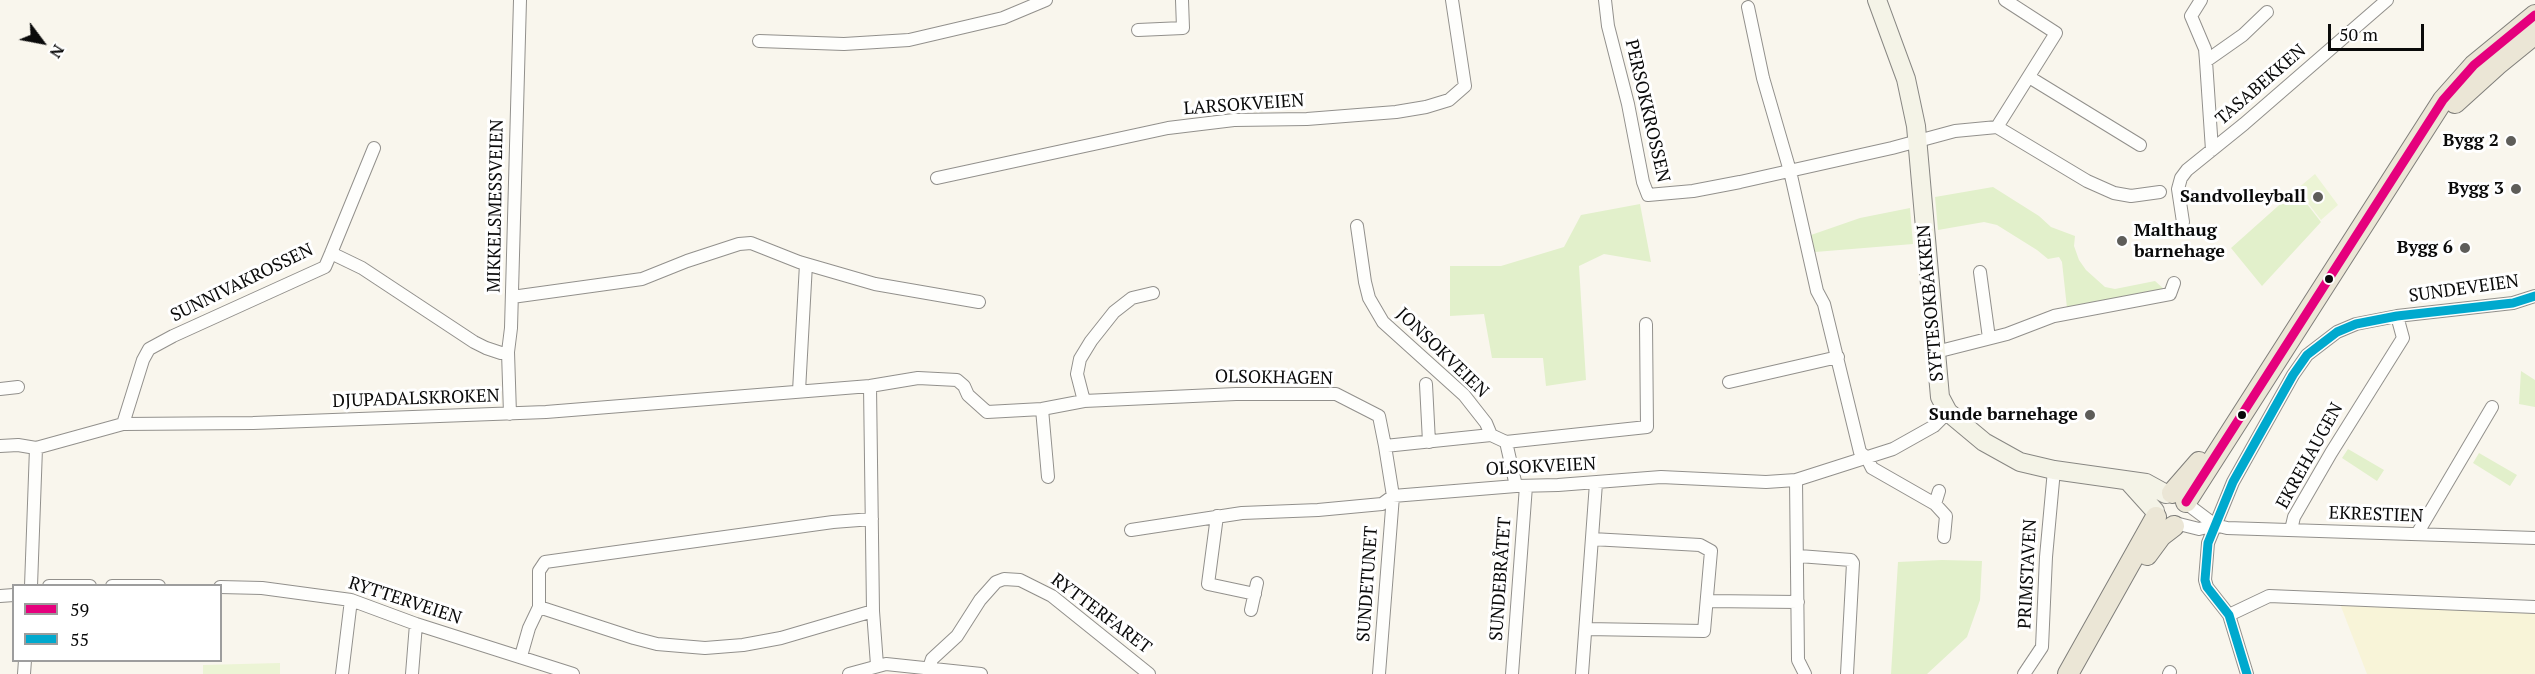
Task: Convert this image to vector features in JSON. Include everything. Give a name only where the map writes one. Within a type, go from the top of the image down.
[{"type":"main road","points":[[2078,674],[2137,571],[2157,541],[2166,519],[2157,500],[2178,498],[2290,340],[2432,115],[2455,84],[2490,50],[2535,15]]},
{"type":"main road","points":[[2414,146],[2473,85],[2535,34]]},
{"type":"main road","points":[[2166,519],[2186,517],[2178,498]]},
{"type":"main road","points":[[2068,674],[2166,519]]},
{"type":"street","name":"MIKKELSMESSVEIEN","points":[[510,414],[508,352],[512,297],[520,0]]},
{"type":"street","points":[[759,41],[833,44],[909,40],[1003,18],[1046,0]]},
{"type":"street","points":[[1138,30],[1183,28],[1182,0]]},
{"type":"street","name":"LARSOKVEIEN","points":[[937,178],[1168,128],[1234,120],[1307,119],[1396,112],[1449,100],[1465,86],[1452,0]]},
{"type":"street","name":"PERSOKKROSSEN","points":[[1605,0],[1608,26],[1628,104],[1643,182],[1648,195],[1692,191],[1790,171],[1955,131],[1997,127]]},
{"type":"street","name":"SYFTESOKBAKKEN","points":[[1877,0],[1906,79],[1918,140],[1940,397],[1948,412]]},
{"type":"street","points":[[2005,0],[2056,33],[1997,127],[2087,181],[2114,193],[2131,196],[2160,192]]},
{"type":"street","name":"TASABEKKEN","points":[[2201,0],[2191,16],[2205,50],[2212,150]]},
{"type":"street","name":"TASABEKKEN","points":[[2183,222],[2178,191],[2181,178],[2387,0]]},
{"type":"street","points":[[1748,7],[1763,78],[1790,171],[1817,291],[1824,304],[1860,452],[1867,458],[1872,468],[1935,504],[1946,516],[1944,537]]},
{"type":"street","points":[[2206,61],[2243,35],[2267,12]]},
{"type":"street","points":[[2028,76],[2140,145]]},
{"type":"street","points":[[331,253],[374,148]]},
{"type":"street","name":"JONSOKVEIEN","points":[[1357,226],[1369,298],[1383,322],[1464,395],[1486,423],[1491,435]]},
{"type":"street","points":[[512,297],[642,279],[687,261],[739,244],[751,243],[806,264],[875,284],[980,302]]},
{"type":"street","name":"SUNNIVAKROSSEN","points":[[123,424],[143,360],[149,349],[172,336],[325,267],[331,253],[362,268],[474,342],[493,351],[508,352]]},
{"type":"street","points":[[799,391],[806,264]]},
{"type":"street","points":[[1980,272],[1989,338]]},
{"type":"street","points":[[1936,352],[2007,334],[2054,316],[2170,294],[2174,284]]},
{"type":"street","points":[[1084,401],[1077,374],[1080,359],[1091,341],[1114,312],[1132,298],[1153,293]]},
{"type":"street","name":"SUNDEVEIEN","points":[[2229,615],[2207,587],[2205,580],[2208,543],[2233,482],[2293,375],[2307,355],[2323,341],[2346,328],[2397,316],[2513,303],[2535,296]]},
{"type":"street","name":"SUNDEVEIEN","points":[[2362,400],[2403,338],[2397,316]]},
{"type":"street","points":[[1385,446],[1491,435],[1506,442],[1647,427],[1646,324]]},
{"type":"street","points":[[1729,382],[1838,357]]},
{"type":"street","name":"DJUPADALSKROKEN","points":[[0,446],[18,445],[36,448],[123,424],[253,423],[510,414],[870,386],[918,378],[957,380],[964,386],[968,395],[987,412],[1003,412]]},
{"type":"street","name":"JONSOKVEIEN","points":[[1426,384],[1430,442]]},
{"type":"street","points":[[870,386],[873,611],[877,665]]},
{"type":"street","points":[[0,389],[18,387]]},
{"type":"street","name":"OLSOKHAGEN","points":[[1003,412],[1042,409],[1084,401],[1236,394],[1336,394],[1379,416],[1393,496]]},
{"type":"street","name":"EKREHAUGEN","points":[[2291,530],[2294,517],[2362,400]]},
{"type":"street","points":[[2417,534],[2492,407]]},
{"type":"street","points":[[1042,409],[1048,477]]},
{"type":"street","points":[[1948,412],[1984,442],[2007,457],[2054,470],[2146,483],[2178,498],[2215,525]]},
{"type":"street","name":"OLSOKVEIEN","points":[[1131,530],[1217,516],[1382,504],[1393,496],[1521,486],[1596,483],[1661,477],[1766,482],[1796,480],[1893,449],[1934,426],[1948,412]]},
{"type":"street","points":[[1506,442],[1521,486]]},
{"type":"street","points":[[31,584],[36,448]]},
{"type":"street","name":"PRIMSTAVEN","points":[[2024,674],[2042,646],[2054,470]]},
{"type":"street","points":[[1796,480],[1799,556],[1798,660],[1805,674]]},
{"type":"street","points":[[2128,481],[2166,519],[2199,529],[2215,525]]},
{"type":"street","points":[[1582,674],[1596,483]]},
{"type":"street","name":"SUNDEBRÅTET","points":[[1512,674],[1521,486]]},
{"type":"street","points":[[1935,504],[1939,491]]},
{"type":"street","name":"SUNDETUNET","points":[[1379,674],[1393,496]]},
{"type":"street","points":[[1217,516],[1208,584],[1256,589],[1251,610]]},
{"type":"street","points":[[521,656],[529,628],[539,607],[538,571],[545,562],[872,519]]},
{"type":"street","name":"EKRESTIEN","points":[[2215,525],[2291,530],[2535,538]]},
{"type":"street","points":[[1586,629],[1704,631],[1711,551],[1708,548],[1649,541],[1592,538]]},
{"type":"street","points":[[1799,556],[1851,560],[1853,563],[1847,674]]},
{"type":"street","name":"RYTTERFARET","points":[[929,668],[932,659],[957,636],[980,600],[996,582],[1004,579],[1020,580],[1052,596],[1149,674]]},
{"type":"street","name":"RYTTERVEIEN","points":[[222,587],[262,588],[351,600],[416,624],[573,674]]},
{"type":"street","points":[[2247,674],[2229,615],[2265,598],[2274,596],[2535,607]]},
{"type":"street","points":[[342,674],[351,600]]},
{"type":"street","points":[[1707,601],[1798,602]]},
{"type":"street","points":[[539,607],[657,644],[705,648],[743,645],[781,638],[873,611]]},
{"type":"street","points":[[412,674],[416,624]]},
{"type":"street","points":[[849,674],[877,665],[981,674]]},
{"type":"shaded area","points":[[2340,604],[2535,612],[2535,674],[2367,674]]},
{"type":"green space","name":"Sandvolleyball","points":[[2315,174],[2338,205],[2321,220],[2297,189]]},
{"type":"green space","points":[[1993,187],[2039,216],[2051,227],[2075,236],[2074,246],[2079,260],[2086,270],[2105,287],[2115,289],[2155,281],[2165,290],[2067,308],[2062,262],[2059,257],[2048,259],[1997,225],[1984,222],[1938,230],[1935,197]]},
{"type":"green space","points":[[2296,190],[2321,222],[2262,286],[2231,248]]},
{"type":"green space","points":[[1640,204],[1651,262],[1604,254],[1579,266],[1586,380],[1546,386],[1543,358],[1492,358],[1484,314],[1450,316],[1450,266],[1501,266],[1564,247],[1581,215]]},
{"type":"green space","points":[[1910,208],[1913,244],[1815,252],[1811,235],[1860,218]]},
{"type":"green space","points":[[2521,371],[2535,380],[2535,407],[2519,404]]},
{"type":"green space","points":[[2348,449],[2384,470],[2377,481],[2342,458]]},
{"type":"green space","points":[[2479,453],[2517,475],[2510,486],[2473,463]]},
{"type":"green space","points":[[1982,561],[1980,600],[1967,637],[1927,674],[1891,674],[1898,562]]},
{"type":"green space","points":[[280,663],[280,674],[203,674],[203,665]]},
{"type":"transit line","name":"59","points":[[2186,502],[2443,100],[2474,65],[2535,15]]},
{"type":"transit line","name":"55","points":[[2247,674],[2229,615],[2207,587],[2205,580],[2208,543],[2233,482],[2293,375],[2307,355],[2337,332],[2356,324],[2397,316],[2513,303],[2535,296]]},
{"type":"place","name":"Bygg 2","points":[[2511,141]]},
{"type":"place","name":"Bygg 3","points":[[2516,189]]},
{"type":"place","name":"Sandvolleyball","points":[[2318,197]]},
{"type":"place","name":"Malthaug barnehage","points":[[2122,241]]},
{"type":"place","name":"Bygg 6","points":[[2465,248]]},
{"type":"place","name":"Sunde barnehage","points":[[2090,415]]}]
